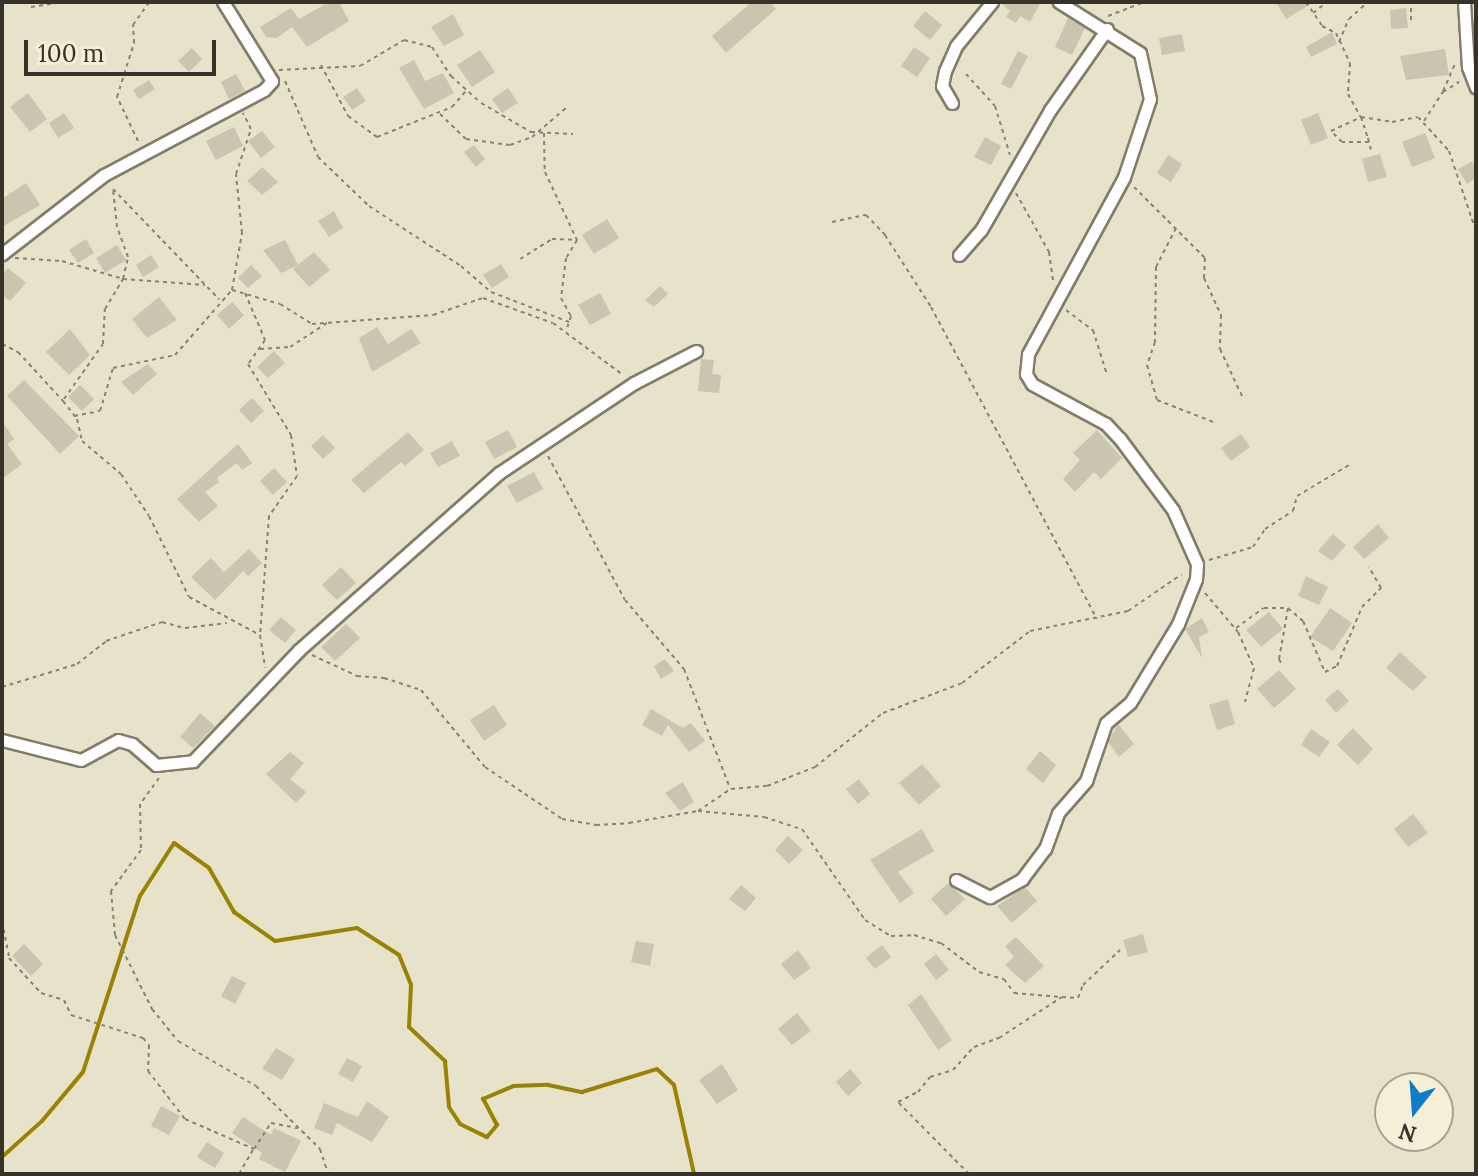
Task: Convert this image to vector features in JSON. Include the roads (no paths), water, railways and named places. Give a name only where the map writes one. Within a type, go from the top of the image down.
[{"type":"street","points":[[2,256],[104,175],[239,105],[264,90],[272,81],[223,2]]},
{"type":"street","points":[[952,103],[942,86],[945,71],[956,46],[992,2]]},
{"type":"street","points":[[956,880],[990,897],[1022,879],[1045,849],[1058,813],[1086,781],[1106,723],[1130,703],[1178,624],[1196,579],[1197,564],[1173,510],[1120,439],[1106,424],[1032,384],[1026,374],[1028,354],[1124,177],[1144,124],[1148,76],[1140,53],[1096,22],[1059,2]]},
{"type":"street","points":[[1464,2],[1467,55],[1474,83]]},
{"type":"street","points":[[959,255],[981,230],[1013,173],[1107,29]]},
{"type":"street","points":[[2,740],[81,760],[118,740],[167,767],[193,761],[208,750],[299,650],[499,473],[634,383],[696,351]]},
{"type":"waterway","points":[[2,1157],[42,1121],[83,1072],[140,896],[174,843],[209,868],[234,912],[275,941],[357,928],[399,955],[411,985],[409,1027],[445,1061],[449,1107],[460,1124],[487,1137],[497,1125],[483,1099],[513,1086],[548,1085],[582,1092],[657,1069],[674,1085],[694,1174]]}]
